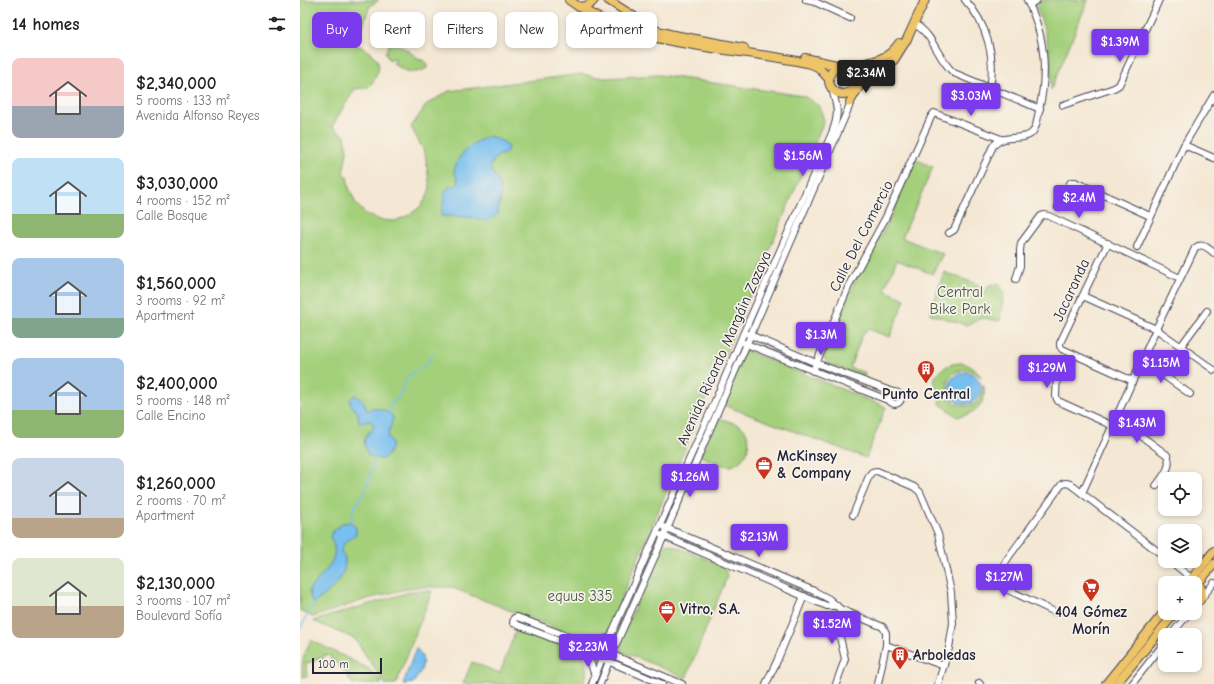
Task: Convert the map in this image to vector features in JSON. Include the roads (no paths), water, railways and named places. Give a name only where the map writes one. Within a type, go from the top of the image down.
[{"type":"main road","points":[[569,0],[613,24],[633,32],[672,42],[811,64],[818,68],[834,90],[843,94],[848,92],[870,72],[894,60],[907,39],[925,0]]},
{"type":"main road","points":[[579,6],[588,6],[594,0]]},
{"type":"main road","points":[[608,0],[648,26],[664,32],[845,67],[855,72],[856,76],[854,87]]},
{"type":"main road","points":[[830,83],[832,71],[835,68],[874,62],[894,50],[901,39],[919,0]]},
{"type":"main road","points":[[850,102],[863,77]]},
{"type":"main road","points":[[1198,576],[1214,551]]},
{"type":"main road","points":[[1201,576],[1214,564]]},
{"type":"main road","points":[[1106,684],[1158,620]]},
{"type":"main road","points":[[1116,684],[1169,620]]},
{"type":"street","points":[[806,0],[850,18]]},
{"type":"street","points":[[965,0],[980,20],[991,53],[992,77],[990,88]]},
{"type":"street","points":[[949,233],[954,230],[993,146],[997,141],[1001,139],[1030,135],[1036,127],[1043,96],[1044,57],[1040,33],[1028,3],[1037,0]]},
{"type":"street","points":[[1063,105],[1119,85],[1159,0]]},
{"type":"street","points":[[914,24],[923,30],[948,68],[954,73],[1040,109]]},
{"type":"street","name":"Avenida Ricardo Margáin Zozaya","points":[[600,684],[611,654],[668,528],[743,343],[744,332],[835,125],[838,111],[830,83]]},
{"type":"street","name":"Avenida Ricardo Margáin Zozaya","points":[[592,684],[604,652],[712,408],[743,343],[751,335],[850,102],[854,87]]},
{"type":"street","points":[[1137,248],[1150,216],[1184,145],[1214,95]]},
{"type":"street","name":"Calle Del Comercio","points":[[813,371],[853,276],[886,217],[934,113],[1001,139]]},
{"type":"street","points":[[1184,145],[1214,158]]},
{"type":"street","points":[[1058,207],[1071,182],[1075,182],[1150,216]]},
{"type":"street","points":[[1016,279],[1020,266],[1021,243],[1041,216],[1044,215],[1108,243],[1180,278]]},
{"type":"street","name":"Jacaranda","points":[[1108,243],[1060,343],[1060,346],[1062,349],[1133,382]]},
{"type":"street","points":[[1082,493],[1156,329],[1195,248],[1200,245],[1205,246],[1214,253]]},
{"type":"street","points":[[1083,296],[1156,329],[1214,370]]},
{"type":"street","points":[[1181,346],[1207,311]]},
{"type":"street","points":[[743,343],[890,401],[891,403],[898,404],[902,398],[898,392],[893,392],[816,363],[744,332]]},
{"type":"street","points":[[1142,360],[1190,394]]},
{"type":"street","points":[[1057,372],[1056,397],[1058,402],[1113,426]]},
{"type":"street","points":[[890,401],[889,396],[893,392]]},
{"type":"street","points":[[1117,418],[1167,455],[1169,459],[1169,466],[1156,486]]},
{"type":"street","points":[[853,515],[869,476],[874,471],[914,487],[922,495],[938,534],[951,592],[953,623],[949,648],[938,684]]},
{"type":"street","points":[[1055,612],[1004,588],[1000,578],[1004,564],[1008,558],[1060,486],[1064,483],[1068,483],[1082,493],[1158,552]]},
{"type":"street","points":[[661,525],[814,591],[829,599],[838,607],[883,627],[886,633],[887,642],[878,684]]},
{"type":"street","points":[[657,533],[827,606],[838,607]]},
{"type":"street","points":[[1177,568],[1186,576]]},
{"type":"street","points":[[1202,598],[1214,583]]},
{"type":"street","points":[[766,684],[804,596]]},
{"type":"street","points":[[836,684],[845,660],[839,633],[838,607]]},
{"type":"street","points":[[662,684],[654,683],[602,658],[513,623],[512,620],[516,616],[682,684]]},
{"type":"street","points":[[1177,628],[1183,620]]},
{"type":"street","points":[[545,635],[547,628]]},
{"type":"street","points":[[589,645],[611,637]]},
{"type":"street","points":[[887,642],[944,666]]},
{"type":"street","points":[[1132,684],[1158,651]]},
{"type":"street","points":[[587,652],[595,676]]},
{"type":"street","points":[[654,683],[657,674]]},
{"type":"water","points":[[489,136],[504,142],[508,148],[505,154],[500,155],[492,162],[490,167],[500,188],[498,214],[487,221],[468,217],[441,216],[445,191],[449,187],[454,187],[458,184],[454,172],[458,159],[477,141]]},
{"type":"water","points":[[962,372],[968,372],[977,376],[981,388],[977,400],[968,404],[962,404],[953,400],[949,391],[949,385],[953,376]]},
{"type":"water","points":[[354,395],[362,400],[368,411],[373,407],[386,411],[393,417],[388,438],[391,440],[392,447],[384,458],[379,459],[368,455],[364,444],[367,435],[374,426],[371,421],[359,423],[358,413],[351,405],[350,400]]},
{"type":"water","points":[[351,522],[356,528],[356,534],[344,543],[341,552],[345,557],[342,575],[335,585],[314,604],[309,590],[325,572],[333,559],[334,545],[330,537],[333,531],[343,523]]},
{"type":"water","points":[[416,648],[420,652],[423,661],[421,670],[413,683],[403,684]]},
{"type":"waterway","points":[[391,415],[390,404],[399,396],[407,378],[413,372],[424,366],[433,354]]},
{"type":"waterway","points":[[351,523],[353,510],[366,489],[375,458]]},
{"type":"waterway","points":[[300,629],[314,602]]},
{"type":"place","name":"Punto Central","points":[[926,384]]},
{"type":"place","name":"McKinsey & Company","points":[[764,480]]},
{"type":"place","name":"404 Gómez Morín","points":[[1091,602]]},
{"type":"place","name":"Vitro, S.A.","points":[[667,624]]},
{"type":"place","name":"Arboledas","points":[[900,670]]},
{"type":"park label","name":"Central Bike Park","points":[[960,300]]},
{"type":"park label","name":"equus 335","points":[[580,596]]}]
